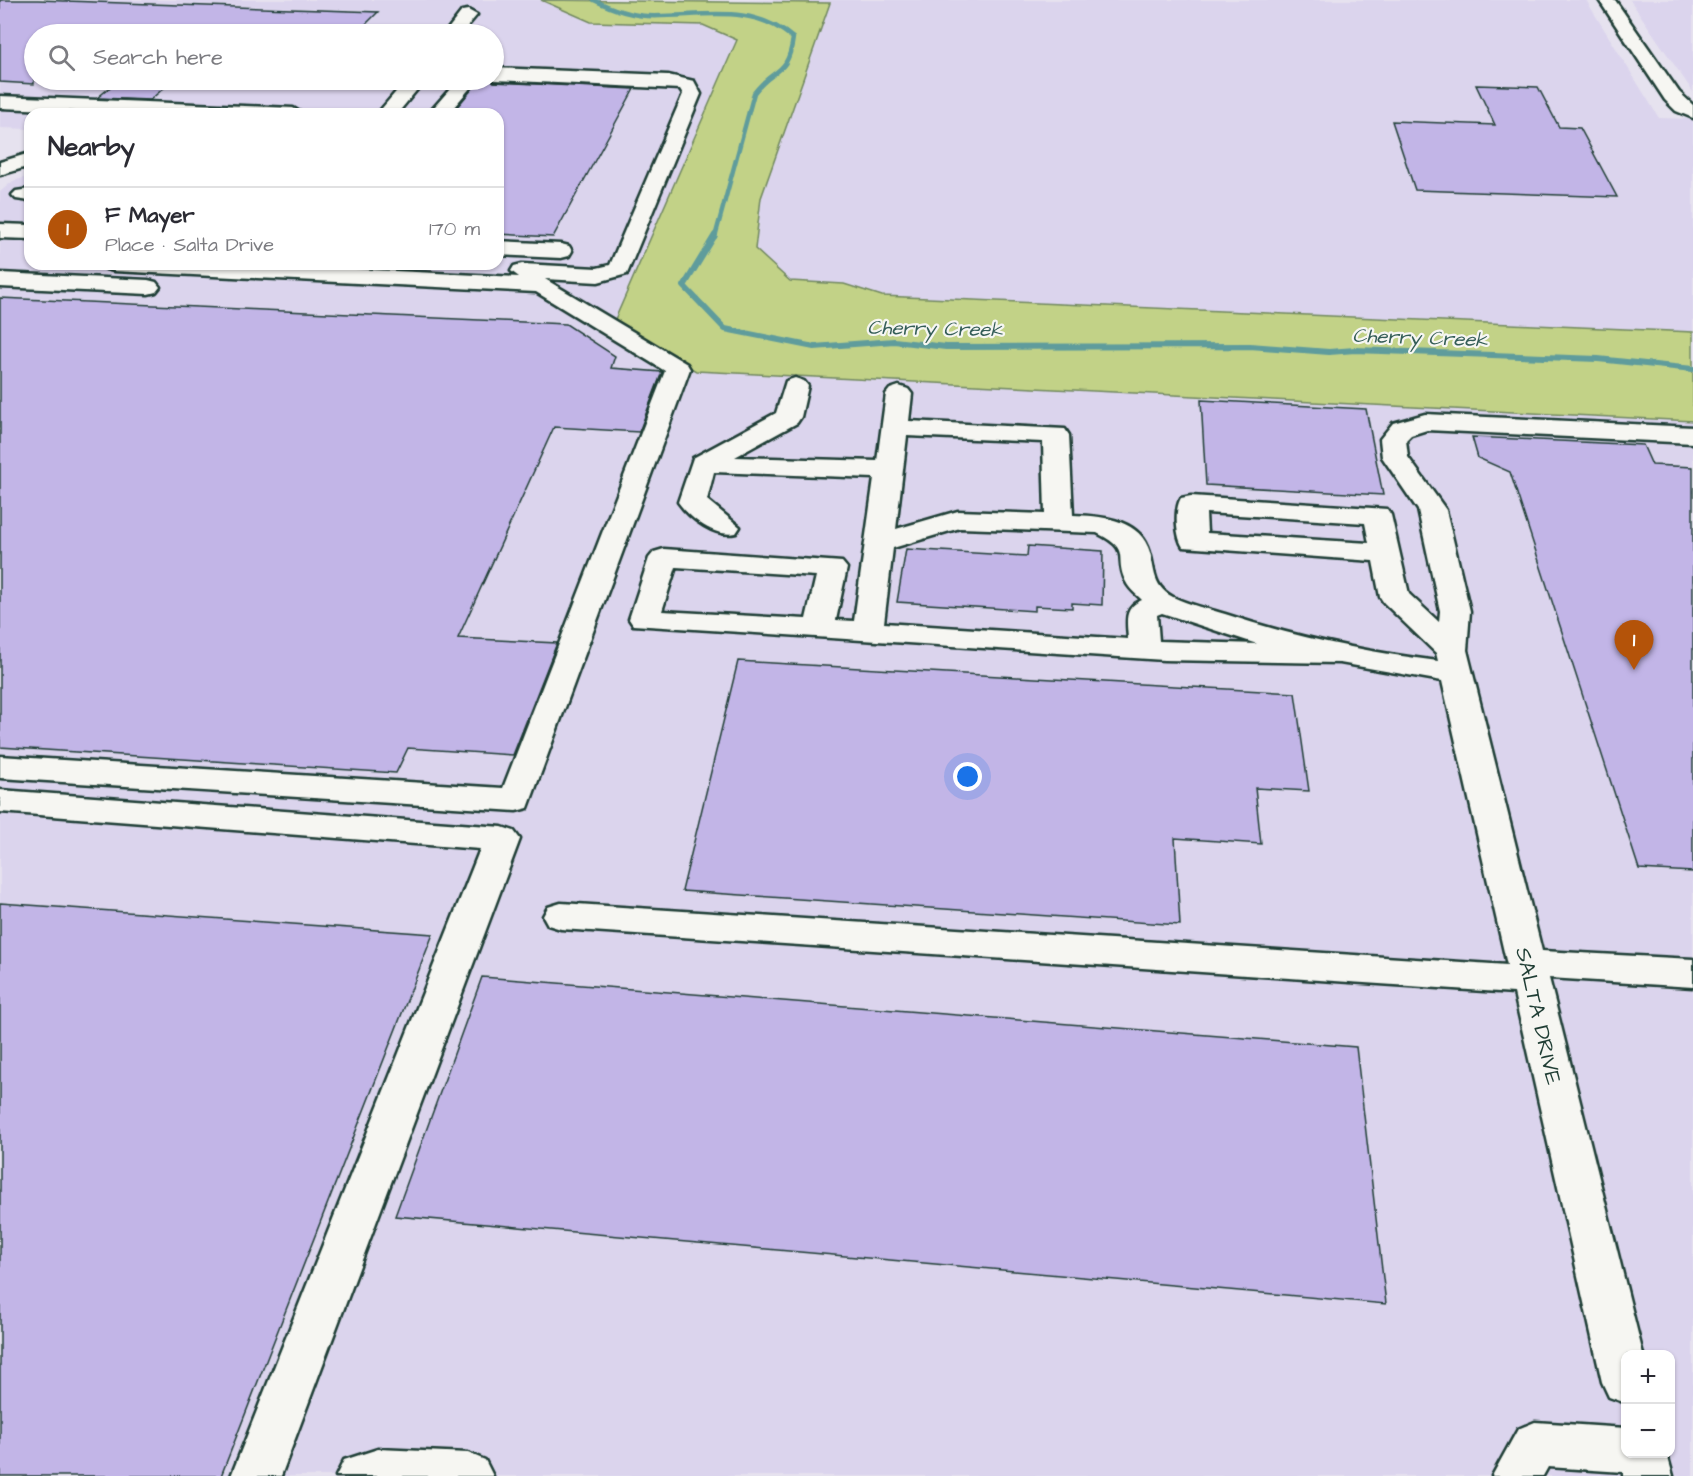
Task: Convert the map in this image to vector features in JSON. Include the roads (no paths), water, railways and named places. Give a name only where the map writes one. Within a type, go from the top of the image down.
[{"type":"street","points":[[1607,0],[1672,96],[1691,111]]},
{"type":"street","points":[[460,24],[468,15]]},
{"type":"street","points":[[500,270],[598,275],[619,269],[692,94],[690,88],[679,82],[504,74]]},
{"type":"street","points":[[392,108],[407,90]]},
{"type":"street","points":[[443,108],[459,90]]},
{"type":"street","points":[[0,102],[146,108]]},
{"type":"street","points":[[0,169],[24,149]]},
{"type":"street","points":[[0,213],[24,204]]},
{"type":"street","points":[[0,231],[24,232]]},
{"type":"street","points":[[0,247],[24,248]]},
{"type":"street","points":[[504,248],[579,252]]},
{"type":"street","points":[[602,253],[626,254]]},
{"type":"street","points":[[0,259],[24,260]]},
{"type":"street","points":[[0,767],[516,800],[678,369],[541,285],[236,270]]},
{"type":"street","points":[[0,280],[265,292]]},
{"type":"street","points":[[726,527],[692,502],[703,464],[788,417],[795,386]]},
{"type":"street","points":[[868,631],[899,394]]},
{"type":"street","points":[[1453,662],[1455,611],[1432,510],[1395,456],[1393,439],[1402,429],[1425,422],[1440,422],[1693,435]]},
{"type":"street","points":[[895,428],[1056,435],[1059,524]]},
{"type":"street","points":[[703,464],[889,470]]},
{"type":"street","points":[[1385,553],[1193,541],[1191,504],[1377,514],[1395,597],[1453,662]]},
{"type":"street","points":[[880,543],[958,519],[1103,525],[1124,535],[1134,548],[1140,581],[1161,603],[1277,641],[1341,654]]},
{"type":"street","points":[[823,608],[831,568],[664,558],[654,587],[823,608],[868,631],[1144,648],[1288,655],[1341,654],[1453,662]]},
{"type":"street","points":[[1144,648],[1142,611],[1161,603]]},
{"type":"street","name":"SALTA DRIVE","points":[[1453,662],[1621,1361]]},
{"type":"street","points":[[0,801],[502,839],[256,1476]]},
{"type":"street","points":[[561,916],[1527,971],[1693,973]]},
{"type":"street","points":[[1517,1476],[1535,1444],[1621,1450]]},
{"type":"street","points":[[1644,1458],[1648,1476]]},
{"type":"street","points":[[361,1476],[378,1471],[468,1476]]},
{"type":"waterway","name":"Cherry Creek","points":[[594,0],[619,11],[647,16],[741,15],[759,19],[793,38],[791,50],[783,66],[754,93],[715,237]]},
{"type":"waterway","name":"Cherry Creek","points":[[715,235],[684,286],[725,329],[814,347],[894,341],[946,347],[1250,346],[1329,352],[1355,350],[1598,359],[1693,369]]},
{"type":"place","name":"F Mayer","points":[[1634,670]]}]
